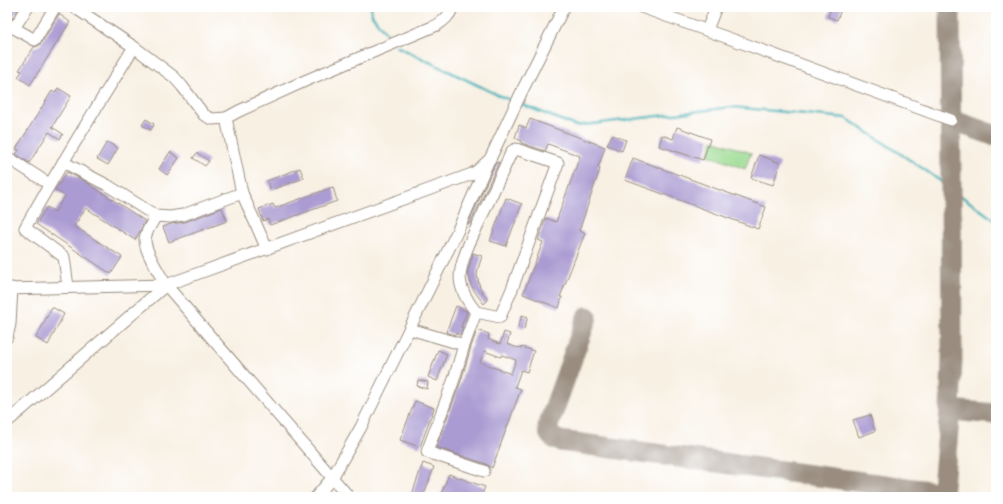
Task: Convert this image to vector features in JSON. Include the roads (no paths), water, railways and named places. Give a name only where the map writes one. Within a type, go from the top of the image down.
[{"type":"lane","points":[[28,7],[11,26],[35,40],[55,7]]},
{"type":"lane","points":[[74,7],[134,47],[174,77],[204,116],[212,119],[226,118],[307,80],[437,25],[444,21],[453,7]]},
{"type":"lane","points":[[316,497],[332,478],[361,427],[454,238],[510,116],[564,7]]},
{"type":"lane","points":[[641,7],[951,120]]},
{"type":"lane","points":[[707,30],[716,7]]},
{"type":"lane","points":[[68,287],[64,257],[25,228],[49,184],[134,47]]},
{"type":"lane","points":[[226,118],[242,193],[267,249]]},
{"type":"lane","points":[[516,149],[558,163],[515,281],[500,317],[476,312],[464,295],[459,276],[468,244],[512,151],[516,149]]},
{"type":"lane","points":[[7,157],[49,184]]},
{"type":"lane","points":[[7,337],[10,324],[10,289],[166,285],[472,174],[490,159]]},
{"type":"lane","points":[[63,162],[107,185],[156,216],[170,217],[183,215],[242,193]]},
{"type":"lane","points":[[156,216],[147,233],[145,242],[148,253],[166,285],[348,497]]},
{"type":"lane","points":[[454,238],[468,244]]},
{"type":"lane","points":[[7,422],[166,285]]},
{"type":"lane","points":[[476,312],[454,379],[427,452],[484,470]]},
{"type":"lane","points":[[410,329],[464,345]]},
{"type":"waterway","points":[[371,7],[372,15],[391,40]]},
{"type":"waterway","points":[[396,46],[512,101]]},
{"type":"waterway","points":[[521,104],[576,126],[732,107],[846,118],[925,170],[996,221]]}]
